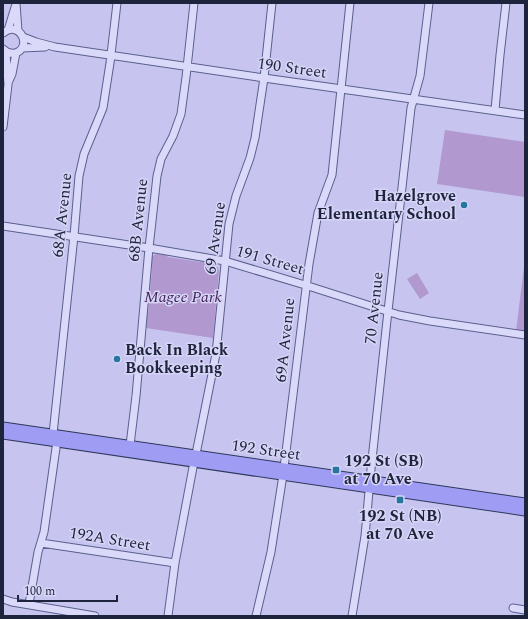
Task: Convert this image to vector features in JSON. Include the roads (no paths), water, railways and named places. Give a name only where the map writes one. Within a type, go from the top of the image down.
[{"type":"main road","name":"192 Street","points":[[3,427],[121,451],[129,449],[193,457],[370,484],[525,510]]},
{"type":"main road","name":"192 Street","points":[[3,434],[55,437],[130,445],[195,458],[271,466],[284,471]]},
{"type":"main road","name":"192 Street","points":[[370,484],[525,503]]},
{"type":"street","name":"68A Avenue","points":[[29,604],[38,552],[45,526],[55,437],[79,176],[84,154],[104,108],[117,3]]},
{"type":"street","name":"68B Avenue","points":[[130,445],[140,358],[149,248],[159,166],[179,122],[188,66],[194,3]]},
{"type":"street","name":"69 Avenue","points":[[168,616],[175,563],[205,407],[214,369],[229,224],[236,196],[253,147],[264,78],[272,3]]},
{"type":"street","name":"69A Avenue","points":[[256,616],[271,552],[284,471],[305,285],[318,213],[332,175],[350,3]]},
{"type":"street","name":"70 Avenue","points":[[352,616],[365,536],[388,311],[411,114],[421,70],[429,3]]},
{"type":"street","points":[[495,110],[506,3]]},
{"type":"street","points":[[4,32],[16,4]]},
{"type":"street","points":[[8,85],[19,50],[24,42],[20,34],[16,4]]},
{"type":"street","name":"190 Street","points":[[4,32],[12,29],[36,42],[55,47],[111,56],[525,115]]},
{"type":"street","name":"190 Street","points":[[4,50],[12,53],[19,50],[55,47]]},
{"type":"street","points":[[3,128],[8,85],[4,50]]},
{"type":"street","name":"191 Street","points":[[3,226],[225,261],[388,311],[430,321],[525,335]]},
{"type":"street","name":"192A Street","points":[[41,543],[175,563]]},
{"type":"street","points":[[3,599],[95,616]]},
{"type":"street","points":[[513,608],[525,610]]},
{"type":"place","name":"Hazelgrove Elementary School","points":[[464,205]]},
{"type":"place","name":"Back In Black Bookkeeping","points":[[117,359]]},
{"type":"place","name":"192 St (SB) at 70 Ave","points":[[336,470]]},
{"type":"place","name":"192 St (NB) at 70 Ave","points":[[400,500]]},
{"type":"park label","name":"Magee Park","points":[[183,297]]}]
